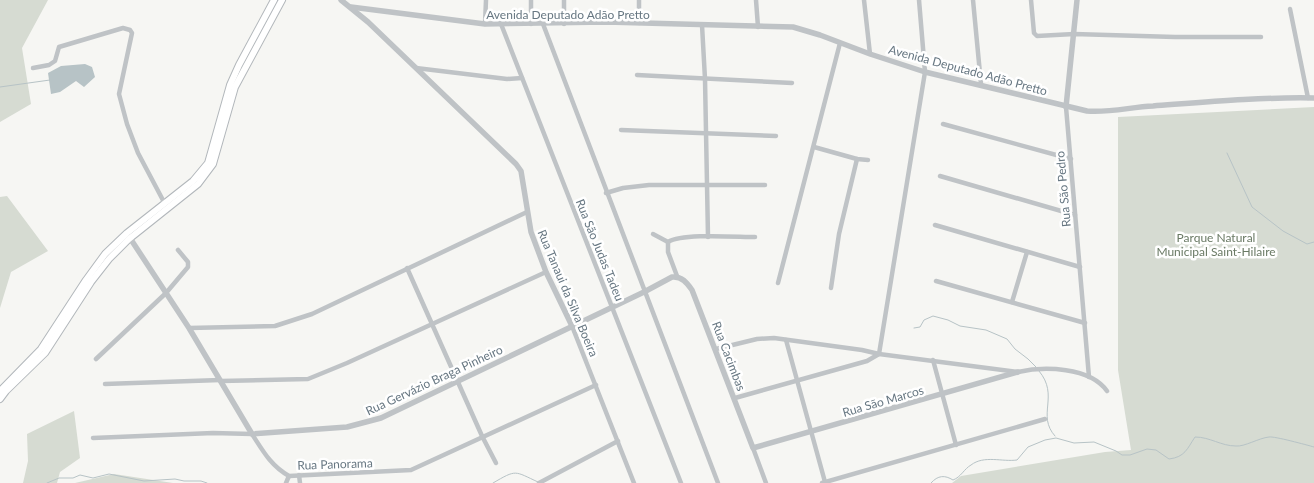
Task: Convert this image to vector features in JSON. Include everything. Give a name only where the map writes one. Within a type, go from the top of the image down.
[{"type":"main road","points":[[0,399],[45,352],[91,282],[128,236],[193,181],[208,164],[230,85],[274,0]]},
{"type":"main road","points":[[0,391],[41,349],[105,254],[198,184],[213,164],[235,87],[282,0]]},
{"type":"street","name":"Rua Tanaui da Silva Boeira","points":[[341,0],[351,7],[416,68],[521,171],[531,232],[546,272],[572,326],[634,483]]},
{"type":"street","points":[[485,24],[486,0]]},
{"type":"street","points":[[531,0],[531,24]]},
{"type":"street","points":[[564,0],[564,24]]},
{"type":"street","points":[[638,23],[639,0]]},
{"type":"street","points":[[756,0],[758,27]]},
{"type":"street","points":[[864,0],[870,54]]},
{"type":"street","points":[[879,354],[925,72],[919,0]]},
{"type":"street","points":[[973,0],[981,84]]},
{"type":"street","points":[[1031,0],[1035,35],[1260,37]]},
{"type":"street","name":"Rua São Pedro","points":[[1078,0],[1066,107],[1089,377]]},
{"type":"street","name":"Avenida Deputado Adão Pretto","points":[[351,7],[485,24],[638,23],[793,28],[820,35],[925,72],[981,84],[1066,107],[1101,112],[1148,106],[1248,99],[1311,98]]},
{"type":"street","points":[[1290,9],[1311,98]]},
{"type":"street","name":"Rua São Judas Tadeu","points":[[501,24],[681,483]]},
{"type":"street","points":[[543,24],[718,483]]},
{"type":"street","points":[[702,25],[708,237]]},
{"type":"street","points":[[33,68],[49,65],[55,61],[59,47],[123,28],[130,30],[132,33],[119,94],[127,124],[138,153],[165,204]]},
{"type":"street","points":[[778,283],[840,43]]},
{"type":"street","points":[[416,68],[507,79],[522,78]]},
{"type":"street","points":[[636,75],[792,83]]},
{"type":"street","points":[[943,124],[1071,159]]},
{"type":"street","points":[[620,130],[776,136]]},
{"type":"street","points":[[814,147],[868,160]]},
{"type":"street","points":[[831,288],[839,234],[857,158]]},
{"type":"street","points":[[940,176],[1075,215]]},
{"type":"street","points":[[606,193],[623,188],[649,186],[765,185]]},
{"type":"street","points":[[189,328],[275,326],[312,314],[527,212]]},
{"type":"street","points":[[935,225],[1080,267]]},
{"type":"street","points":[[653,234],[668,242],[673,239],[688,237],[755,237]]},
{"type":"street","name":"Rua Panorama","points":[[128,236],[189,328],[271,463],[280,471],[290,476],[411,470],[596,385]]},
{"type":"street","name":"Rua Cacimbas","points":[[668,242],[668,252],[677,276],[685,280],[692,290],[766,483]]},
{"type":"street","points":[[96,359],[166,293],[188,267],[188,262],[178,250]]},
{"type":"street","points":[[1012,302],[1027,252]]},
{"type":"street","points":[[408,268],[482,436],[496,463]]},
{"type":"street","points":[[105,384],[308,379],[348,363],[546,272]]},
{"type":"street","name":"Rua Gervázio Braga Pinheiro","points":[[93,438],[213,432],[252,434],[347,428],[381,418],[677,276]]},
{"type":"street","points":[[936,281],[1085,323]]},
{"type":"street","points":[[716,349],[757,339],[774,338],[1018,372],[1038,368],[1067,371],[1100,381],[1108,391]]},
{"type":"street","points":[[786,340],[824,482],[1045,419]]},
{"type":"street","points":[[734,398],[867,361],[879,354]]},
{"type":"street","points":[[933,360],[956,445]]},
{"type":"street","name":"Rua São Marcos","points":[[753,448],[1018,372]]},
{"type":"street","points":[[539,483],[618,441]]},
{"type":"street","points":[[299,475],[300,483]]},
{"type":"street","points":[[286,483],[290,476]]},
{"type":"green space","points":[[0,0],[48,0],[22,48],[31,104],[0,122]]},
{"type":"green space","name":"Parque Natural Municipal Saint-Hilaire","points":[[1314,107],[1314,483],[952,483],[961,476],[1105,452],[1131,450],[1118,370],[1118,117]]},
{"type":"green space","points":[[7,196],[48,251],[11,272],[0,308],[0,197]]},
{"type":"green space","points":[[74,411],[80,458],[60,472],[57,483],[23,483],[28,461],[27,434]]},
{"type":"green space","points":[[114,474],[173,483],[75,483]]},
{"type":"shaded area","points":[[85,64],[92,67],[95,77],[84,87],[76,81],[60,92],[51,94],[48,73],[61,66]]},
{"type":"waterway","points":[[0,87],[50,80]]},
{"type":"waterway","points":[[1227,153],[1252,207],[1283,231],[1307,244],[1314,242]]},
{"type":"waterway","points":[[914,328],[920,327],[924,320],[933,316],[960,326],[986,330],[1007,339],[1015,349],[1037,368]]},
{"type":"waterway","points":[[1039,371],[1048,389],[1047,420],[1055,436]]},
{"type":"waterway","points":[[931,483],[936,478],[942,477],[953,480],[976,462],[982,460],[1017,460],[1028,447],[1056,438],[1074,443],[1094,442],[1122,455],[1130,455],[1147,449],[1156,450],[1169,459],[1182,454],[1195,437],[1236,446],[1272,437],[1314,447]]},
{"type":"waterway","points":[[493,483],[507,475],[516,473],[538,482]]},
{"type":"waterway","points":[[47,483],[59,478],[73,478],[80,475],[93,478],[109,474],[144,481],[175,479],[207,483]]}]
